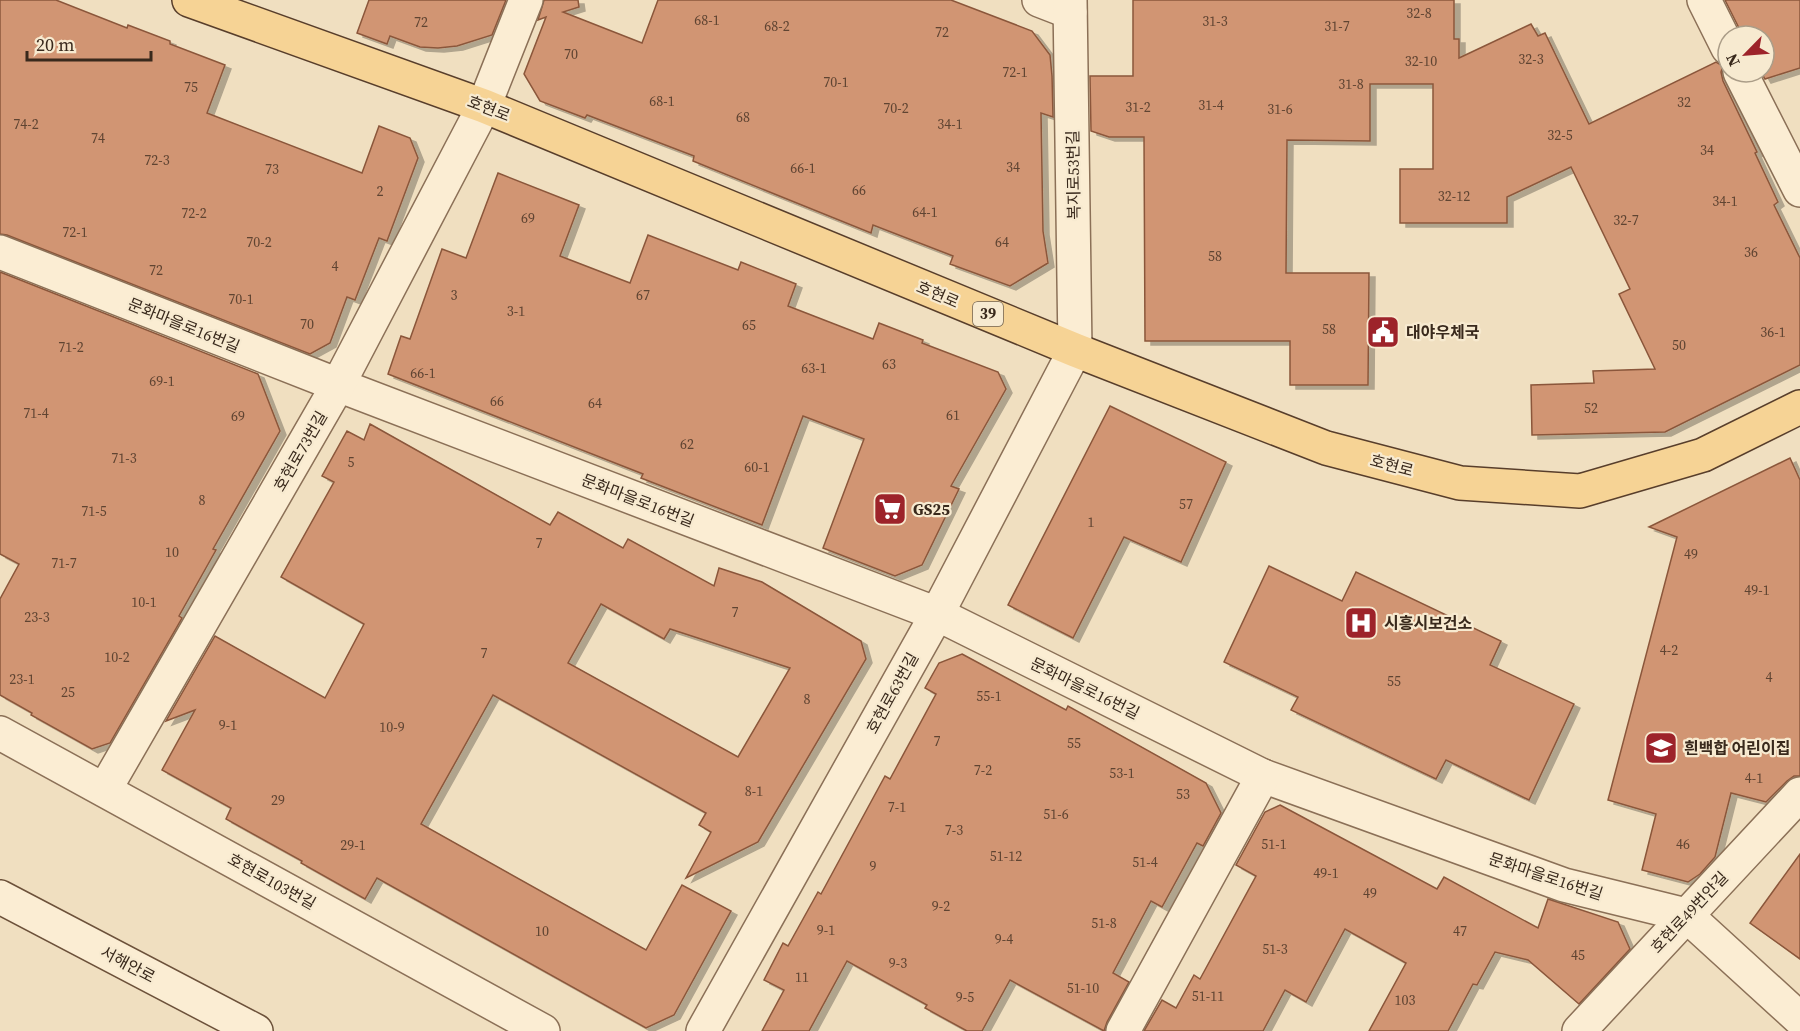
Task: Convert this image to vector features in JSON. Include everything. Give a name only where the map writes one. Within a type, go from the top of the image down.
[{"type":"main road","name":"호현로","points":[[189,0],[484,106],[1075,351],[1326,448],[1460,483],[1580,491],[1703,455],[1800,406]]},
{"type":"street","name":"호현로73번길","points":[[105,789],[338,385],[484,106],[526,0]]},
{"type":"street","points":[[1039,0],[1070,6]]},
{"type":"street","points":[[1704,0],[1716,24]]},
{"type":"street","name":"복지로53번길","points":[[1070,6],[1075,351]]},
{"type":"street","points":[[1746,84],[1800,190]]},
{"type":"street","name":"문화마을로16번길","points":[[0,252],[338,385],[937,614],[1263,776],[1564,885],[1686,915],[1800,1019]]},
{"type":"street","name":"호현로63번길","points":[[703,1031],[937,614],[1075,351]]},
{"type":"street","name":"호현로103번길","points":[[0,733],[543,1031]]},
{"type":"street","points":[[1123,1031],[1263,776]]},
{"type":"street","name":"호현로49번안길","points":[[1579,1031],[1800,794]]},
{"type":"street","name":"서해안로","points":[[0,897],[256,1031]]},
{"type":"building","points":[[0,0],[56,0],[127,28],[128,25],[170,41],[170,44],[225,65],[207,113],[362,173],[379,126],[410,138],[418,158],[387,241],[379,238],[355,300],[347,297],[330,343],[310,354],[0,234]]},
{"type":"building","points":[[369,0],[506,0],[492,35],[457,46],[438,48],[420,47],[390,36],[387,44],[357,33]]},
{"type":"building","points":[[544,0],[578,0],[579,7],[563,12],[642,43],[658,0],[951,0],[1032,31],[1050,55],[1052,76],[1053,117],[1041,113],[1043,231],[1048,263],[1010,286],[950,264],[953,256],[873,225],[871,233],[693,161],[694,156],[587,115],[585,118],[540,101],[524,74],[546,17],[538,20]]},
{"type":"building","points":[[1133,0],[1454,0],[1454,39],[1459,39],[1459,58],[1531,24],[1538,36],[1545,33],[1589,124],[1716,62],[1716,84],[1724,84],[1757,152],[1755,153],[1778,202],[1774,205],[1800,258],[1800,365],[1665,432],[1532,435],[1531,385],[1594,383],[1593,371],[1655,369],[1619,294],[1630,289],[1571,167],[1507,197],[1507,223],[1400,223],[1400,169],[1433,169],[1433,84],[1370,84],[1370,141],[1287,140],[1286,273],[1369,273],[1368,385],[1290,385],[1290,341],[1145,341],[1144,137],[1109,137],[1091,131],[1090,76],[1133,76]]},
{"type":"building","points":[[1725,0],[1800,0],[1800,68],[1776,76],[1776,24],[1737,24]]},
{"type":"building","points":[[498,173],[579,205],[560,256],[630,283],[648,235],[738,270],[741,262],[796,284],[788,306],[873,339],[879,323],[923,340],[922,343],[998,372],[1006,389],[951,486],[959,489],[922,565],[895,576],[823,548],[864,439],[803,416],[762,525],[641,478],[643,474],[388,374],[401,336],[410,339],[442,249],[466,258]]},
{"type":"building","points":[[0,272],[258,374],[280,431],[213,549],[216,550],[179,616],[182,618],[110,743],[92,749],[0,695],[0,599],[19,564],[0,554]]},
{"type":"building","points":[[1110,406],[1226,462],[1181,562],[1124,537],[1073,638],[1008,605]]},
{"type":"building","points":[[370,424],[550,525],[558,512],[623,548],[628,539],[714,586],[719,568],[762,582],[861,641],[866,659],[758,842],[686,878],[711,832],[699,825],[706,813],[493,695],[421,824],[646,950],[682,885],[731,911],[674,1015],[646,1028],[377,878],[365,899],[226,819],[231,808],[162,770],[195,710],[166,721],[215,636],[325,698],[364,624],[281,577],[334,482],[322,476],[347,431],[364,440]],"holes":[[[601,604],[664,639],[670,629],[790,668],[738,757],[568,663]]]},
{"type":"building","points":[[1790,458],[1800,480],[1800,776],[1794,776],[1787,781],[1766,802],[1731,793],[1715,857],[1700,874],[1688,882],[1642,870],[1656,814],[1608,800],[1677,537],[1649,527]]},
{"type":"building","points":[[1269,566],[1342,601],[1356,572],[1501,641],[1490,665],[1574,704],[1529,800],[1446,760],[1436,779],[1291,710],[1298,697],[1224,662]]},
{"type":"building","points":[[962,654],[1066,710],[1068,706],[1206,783],[1221,813],[1203,846],[1197,843],[1162,907],[1151,901],[1113,973],[1129,982],[1104,1031],[1010,980],[982,1031],[967,1031],[925,1008],[927,1005],[847,961],[809,1031],[762,1031],[784,990],[764,980],[783,943],[788,946],[818,892],[821,894],[885,776],[890,779],[936,694],[925,688],[939,663]]},
{"type":"building","points":[[1280,805],[1437,889],[1444,877],[1538,928],[1548,899],[1618,922],[1630,949],[1579,1004],[1528,960],[1495,952],[1477,985],[1473,984],[1448,1031],[1369,1031],[1406,963],[1345,929],[1306,1002],[1285,990],[1263,1031],[1144,1031],[1162,1000],[1176,1008],[1194,975],[1200,979],[1256,876],[1236,865],[1265,812]]},
{"type":"building","points":[[1800,854],[1800,959],[1750,923]]},
{"type":"place","name":"대야우체국","points":[[1383,332]]},
{"type":"place","name":"GS25","points":[[890,509]]},
{"type":"place","name":"시흥시보건소","points":[[1361,623]]},
{"type":"place","name":"흰백합 어린이집","points":[[1661,748]]}]
